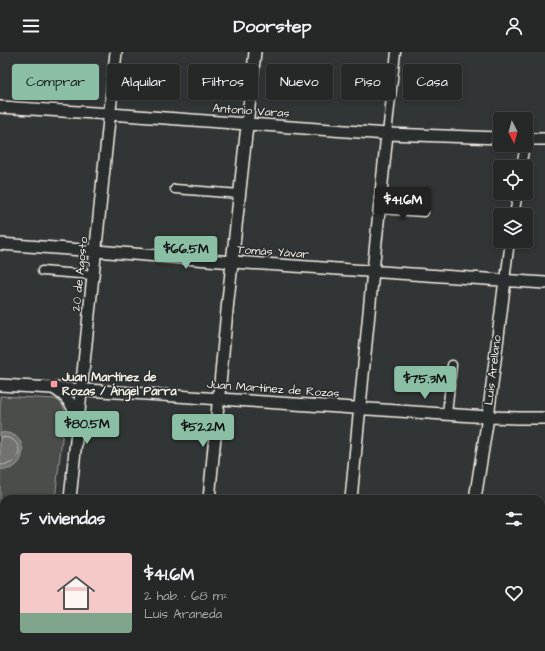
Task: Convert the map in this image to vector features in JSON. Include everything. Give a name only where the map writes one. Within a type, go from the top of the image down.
[{"type":"street","name":"20 de Agosto","points":[[70,495],[116,52]]},
{"type":"street","points":[[209,495],[220,399],[232,262],[255,52]]},
{"type":"street","points":[[351,495],[396,52]]},
{"type":"street","name":"Antonio Varas","points":[[0,108],[110,114],[387,134],[493,138]]},
{"type":"street","points":[[533,139],[545,139]]},
{"type":"street","points":[[175,189],[240,194]]},
{"type":"street","points":[[379,209],[424,212]]},
{"type":"street","name":"Tomás Yávar","points":[[0,244],[232,262],[545,283]]},
{"type":"street","name":"Luis Arellano","points":[[476,495],[488,417],[509,248]]},
{"type":"street","points":[[42,271],[93,275]]},
{"type":"street","points":[[447,414],[452,365]]},
{"type":"street","name":"Juan Martínez de Rozas","points":[[0,385],[82,389],[488,417],[545,418]]},
{"type":"street","points":[[53,388],[69,400],[78,418]]},
{"type":"shaded area","points":[[0,396],[55,399],[61,403],[65,413],[55,495],[0,495]]},
{"type":"water","points":[[0,433],[10,434],[17,438],[21,444],[21,459],[17,465],[10,469],[0,469]]},
{"type":"place","name":"Juan Martínez de Rozas / Ángel Parra","points":[[54,384]]}]
